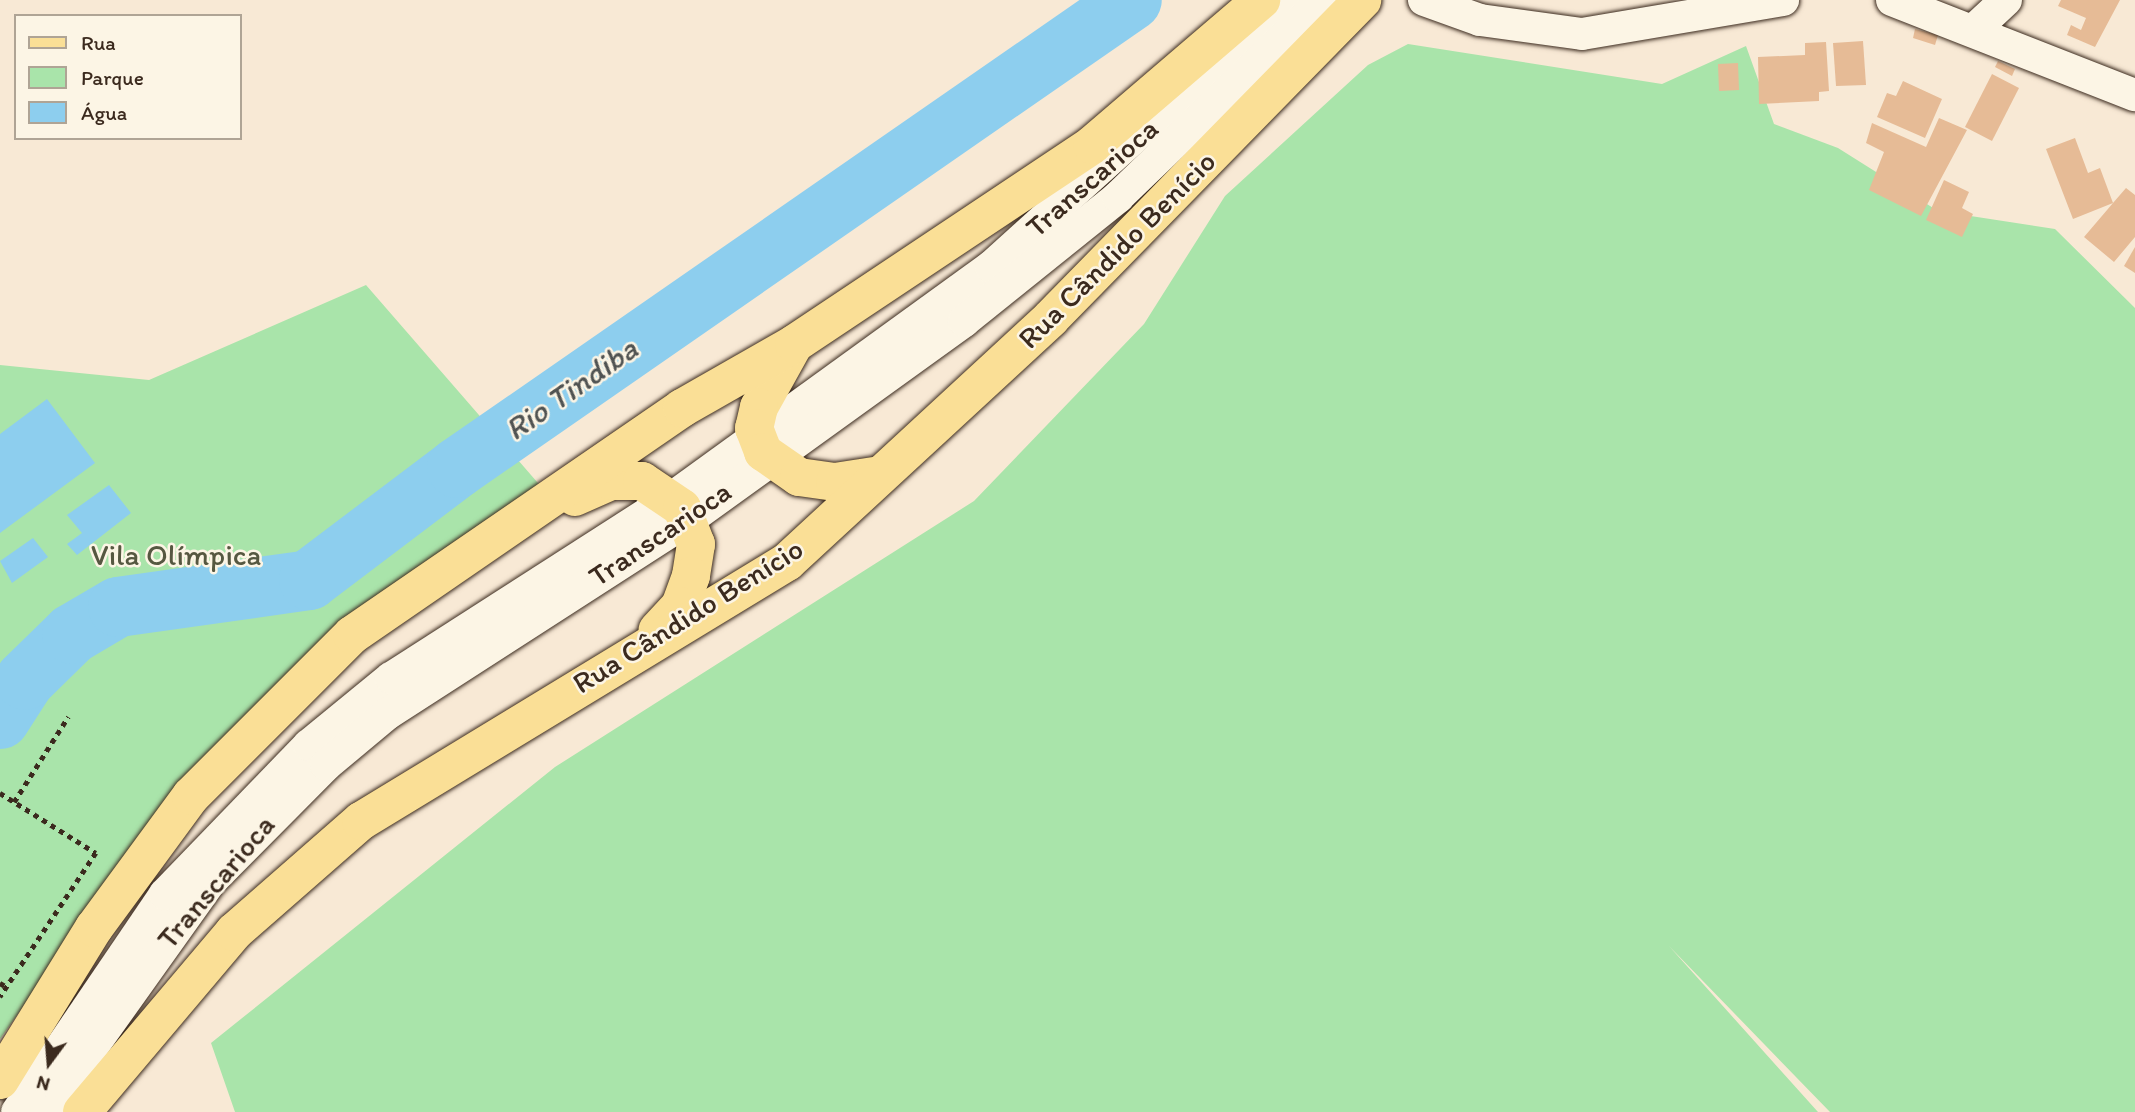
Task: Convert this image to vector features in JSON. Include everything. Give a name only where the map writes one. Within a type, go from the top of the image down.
[{"type":"main road","points":[[0,1080],[94,928],[191,796],[352,635],[682,408],[794,344],[1092,145],[1261,0]]},
{"type":"main road","name":"Rua Cândido Benício","points":[[82,1112],[234,932],[351,830],[647,642],[787,562],[1051,318],[1362,0]]},
{"type":"main road","points":[[794,344],[759,407],[763,447],[799,477],[835,482],[880,475]]},
{"type":"main road","points":[[504,528],[611,481],[642,481],[680,509],[696,544],[691,576],[680,606],[647,642]]},
{"type":"street","name":"Transcarioca","points":[[46,1112],[211,881],[326,765],[387,714],[501,637],[763,447],[991,267],[1286,0]]},
{"type":"street","name":"Transcarioca","points":[[763,447],[964,321],[1118,197],[1323,0]]},
{"type":"street","points":[[1424,0],[1480,20],[1582,34],[1783,0]]},
{"type":"street","points":[[1892,0],[1976,28],[2135,96]]},
{"type":"street","points":[[1976,28],[2006,0]]},
{"type":"street","name":"Transcarioca","points":[[16,1112],[165,894],[275,775],[391,678],[680,509]]},
{"type":"path","points":[[14,802],[68,717]]},
{"type":"path","points":[[0,793],[96,853],[0,997]]},
{"type":"path","points":[[0,983],[6,987]]},
{"type":"green space","points":[[1408,44],[1662,84],[1746,46],[1774,124],[1838,148],[1938,211],[2055,229],[2135,308],[2135,1112],[1830,1112],[1669,946],[1818,1112],[235,1112],[211,1043],[555,767],[974,501],[1144,324],[1225,196],[1368,65]]},
{"type":"green space","name":"Vila Olímpica","points":[[366,285],[544,490],[146,835],[0,1039],[0,365],[149,380]]},
{"type":"water","points":[[47,399],[95,463],[0,533],[0,434]]},
{"type":"water","points":[[109,485],[131,513],[77,555],[67,544],[82,533],[67,515]]},
{"type":"water","points":[[33,538],[48,557],[12,583],[0,561]]},
{"type":"building","points":[[2061,0],[2120,0],[2095,47],[2067,35],[2071,25],[2081,30],[2086,18],[2058,6]]},
{"type":"building","points":[[1915,29],[1938,35],[1935,45],[1913,38]]},
{"type":"building","points":[[1863,41],[1866,85],[1836,86],[1833,43]]},
{"type":"building","points":[[1826,42],[1829,91],[1819,92],[1819,101],[1759,104],[1758,57],[1805,55],[1805,43]]},
{"type":"building","points":[[1998,61],[2015,69],[2012,76],[1995,67]]},
{"type":"building","points":[[1738,63],[1739,90],[1719,91],[1718,64]]},
{"type":"building","points":[[1992,74],[2019,88],[1992,141],[1965,127]]},
{"type":"building","points":[[1903,81],[1942,99],[1925,138],[1877,117],[1887,93],[1896,96]]},
{"type":"building","points":[[1939,118],[1967,130],[1921,216],[1869,190],[1884,152],[1866,143],[1872,123],[1926,147]]},
{"type":"building","points":[[2075,138],[2088,173],[2100,168],[2113,203],[2073,219],[2046,149]]},
{"type":"building","points":[[1944,180],[1969,192],[1962,208],[1973,214],[1962,237],[1926,220]]},
{"type":"building","points":[[2126,188],[2135,195],[2135,237],[2114,262],[2084,237]]},
{"type":"building","points":[[2135,247],[2135,273],[2124,266]]},
{"type":"waterway","name":"Rio Tindiba","points":[[0,719],[25,680],[72,634],[118,607],[309,580],[457,468],[1132,0]]}]
